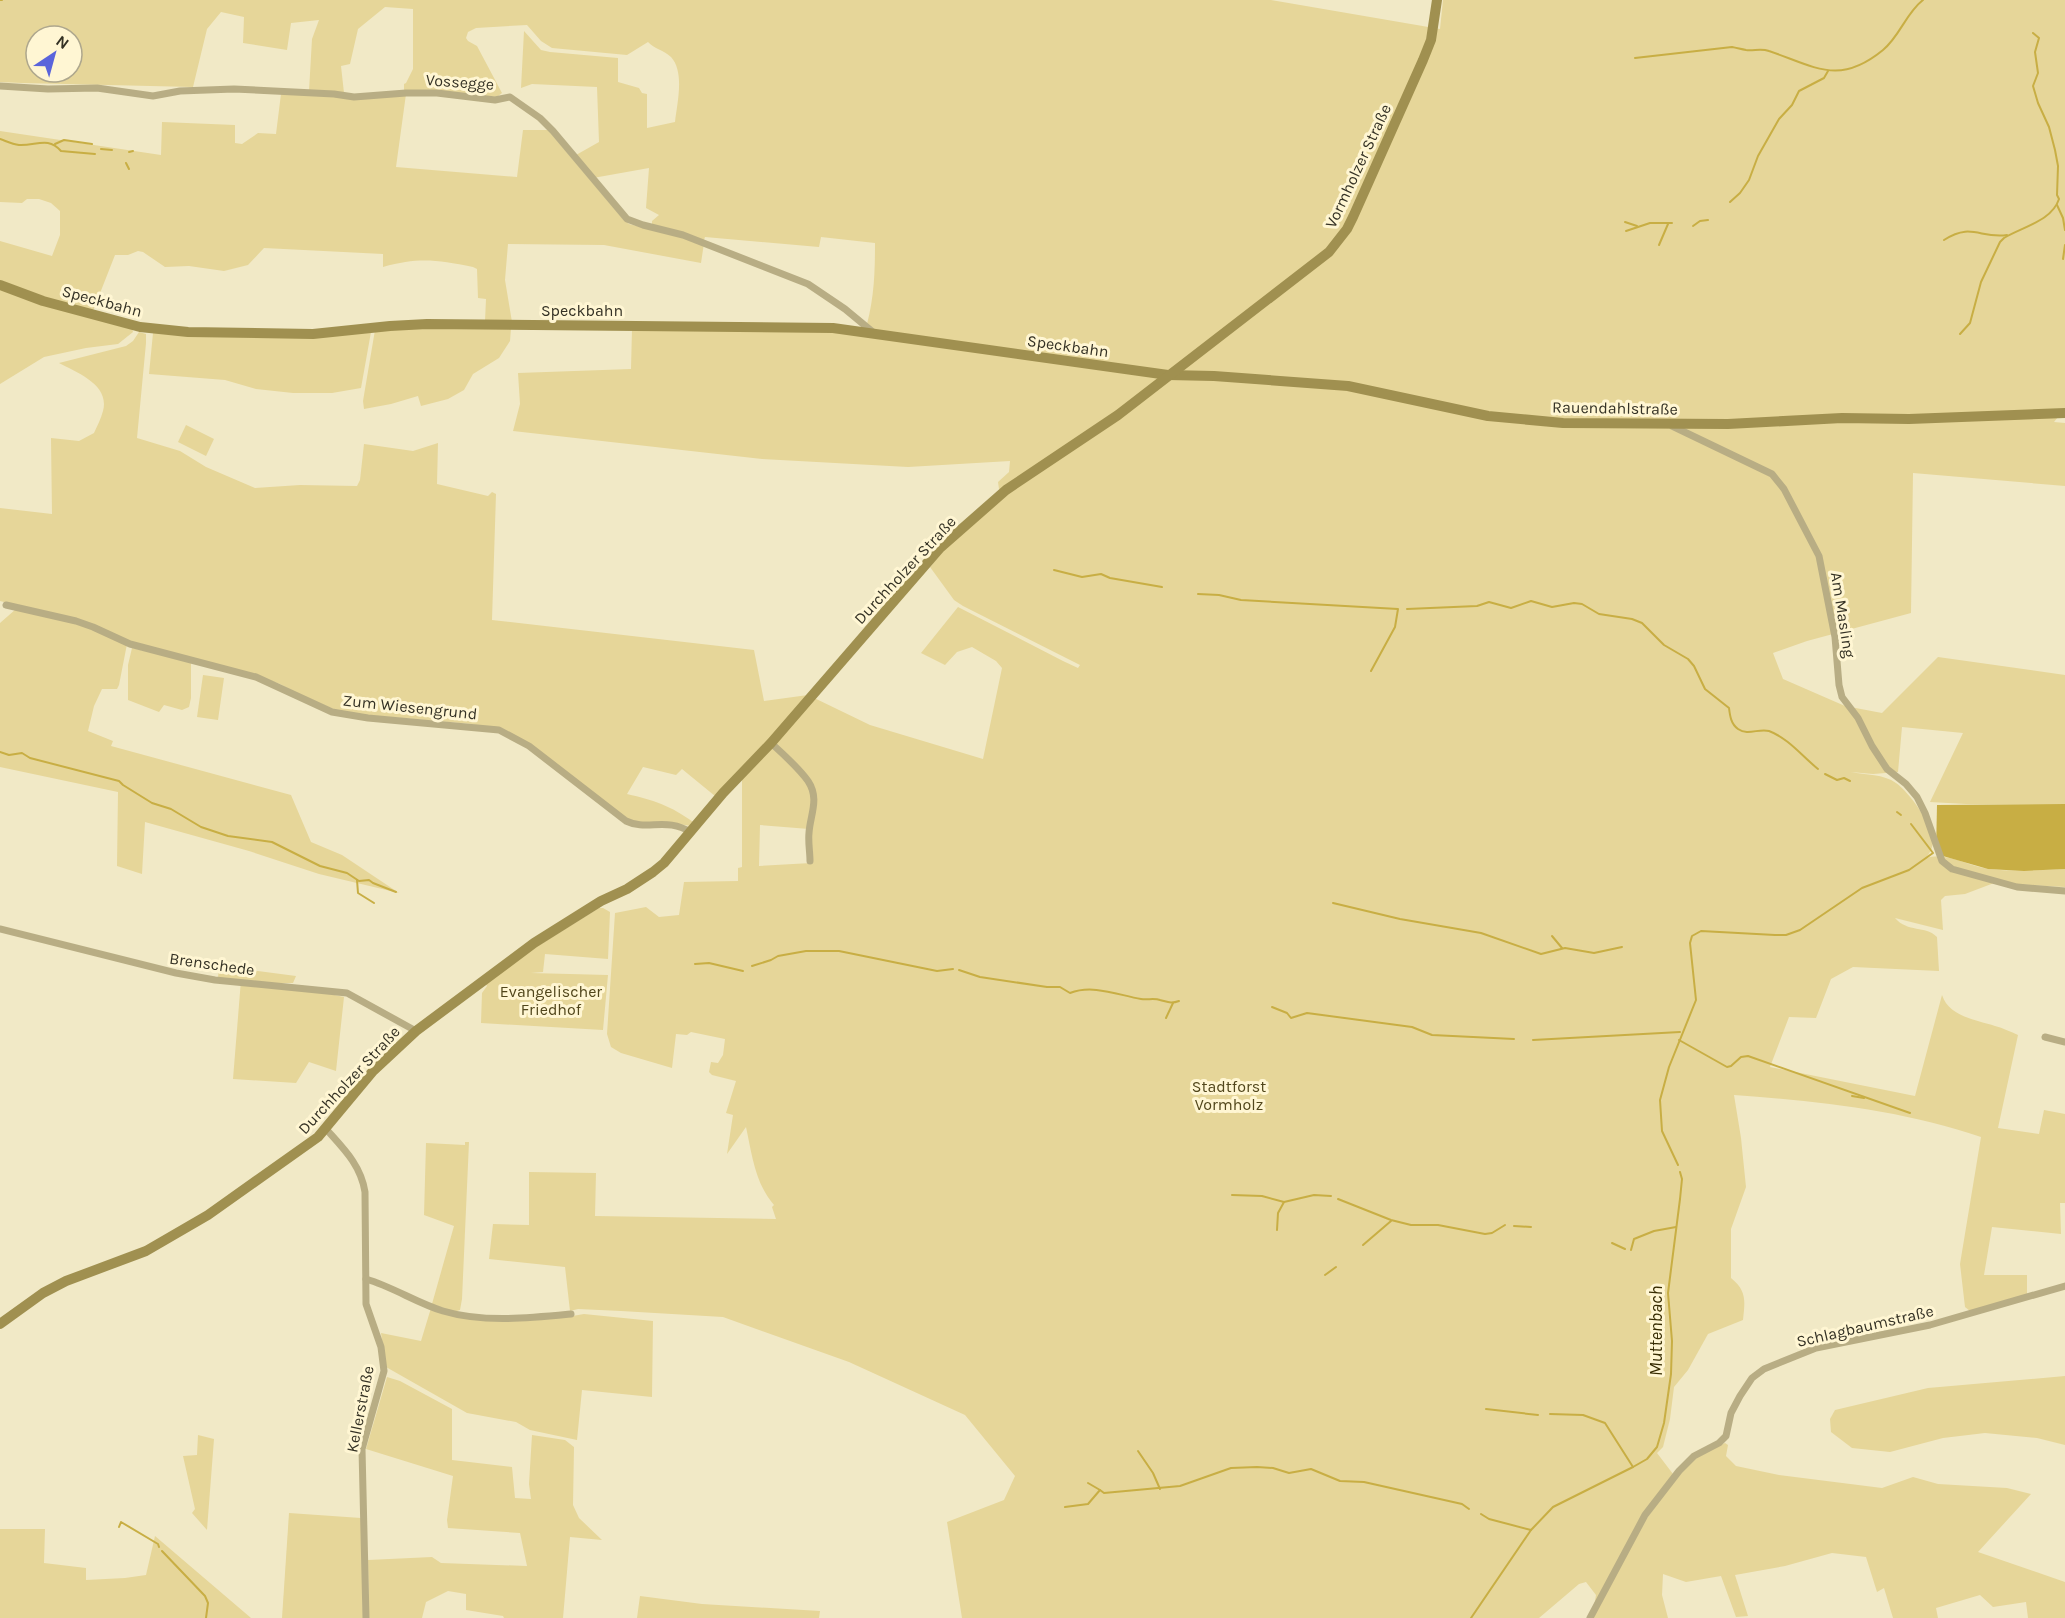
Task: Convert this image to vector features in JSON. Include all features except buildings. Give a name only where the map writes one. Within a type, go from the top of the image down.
[{"type":"street","name":"Vormholzer Straße","points":[[1168,375],[1310,268],[1339,240],[1353,217],[1424,60],[1431,40],[1437,0]]},
{"type":"street","name":"Vossegge","points":[[0,86],[48,89],[97,88],[153,96],[180,91],[234,89],[354,97],[406,93],[437,93],[495,100],[510,97],[540,118],[553,131],[627,219],[683,235],[808,284],[845,309],[875,334]]},
{"type":"street","name":"Speckbahn","points":[[0,285],[43,301],[140,327],[188,332],[313,334],[390,326],[528,324],[802,326],[833,328],[1168,375]]},
{"type":"street","name":"Rauendahlstraße","points":[[1168,375],[1214,376],[1348,386],[1488,416],[1563,423],[1728,424],[1842,418],[1909,419],[2065,413]]},
{"type":"street","name":"Durchholzer Straße","points":[[0,1324],[44,1293],[66,1281],[146,1251],[180,1233],[303,1149],[326,1129],[373,1071],[416,1031],[534,943],[653,872],[680,846],[723,793],[771,743],[940,548],[1006,490],[1118,415],[1168,375]]},
{"type":"street","name":"Am Masling","points":[[1666,423],[1772,474],[1784,489],[1819,555],[1835,637],[1842,697],[1858,718],[1887,770],[1906,784],[1917,797],[1942,861],[1952,869],[2017,887],[2065,891]]},
{"type":"street","name":"Zum Wiesengrund","points":[[6,605],[76,621],[130,644],[256,677],[332,712],[368,718],[500,730],[529,746],[626,821],[637,825],[664,823],[682,826],[690,832]]},
{"type":"street","points":[[771,743],[809,783],[814,797],[809,831],[810,861]]},
{"type":"street","name":"Brenschede","points":[[0,929],[176,973],[215,980],[347,993],[416,1031]]},
{"type":"street","points":[[2045,1037],[2065,1042]]},
{"type":"street","name":"Kellerstraße","points":[[326,1129],[347,1153],[363,1178],[366,1304],[381,1347],[384,1371],[362,1449],[366,1618]]},
{"type":"street","points":[[366,1279],[441,1310],[461,1315],[528,1318],[571,1314]]},
{"type":"street","name":"Schlagbaumstraße","points":[[1590,1618],[1645,1515],[1679,1471],[1694,1456],[1726,1437],[1731,1413],[1740,1396],[1752,1378],[1764,1369],[1816,1348],[1930,1325],[2065,1286]]},
{"type":"green space","name":"Stadtforst Vormholz","points":[[0,0],[1271,0],[1440,29],[1443,0],[2065,0],[2065,408],[2054,422],[2065,423],[2065,486],[1913,473],[1911,613],[1807,641],[1773,653],[1783,679],[1845,706],[1882,713],[1938,657],[2065,675],[2065,804],[1930,802],[1963,733],[1902,727],[1898,772],[1873,774],[1851,772],[1886,778],[1896,783],[1908,794],[1925,818],[1932,834],[1932,846],[1926,858],[1942,857],[1998,870],[2065,869],[2065,887],[1994,883],[1965,894],[1945,896],[1941,900],[1943,930],[1895,918],[1905,926],[1927,931],[1937,937],[1939,971],[1853,967],[1831,979],[1816,1018],[1789,1017],[1770,1067],[1915,1096],[1942,995],[1957,1013],[2018,1035],[1998,1128],[2039,1134],[2044,1110],[2065,1114],[2065,1203],[2060,1203],[2061,1234],[1992,1227],[1984,1275],[2027,1275],[2027,1296],[1970,1311],[1965,1307],[1960,1264],[1981,1137],[1890,1113],[1796,1100],[1734,1095],[1746,1187],[1731,1229],[1731,1278],[1740,1287],[1744,1297],[1743,1320],[1708,1334],[1688,1370],[1674,1387],[1670,1419],[1663,1447],[1657,1453],[1673,1474],[1594,1607],[1596,1595],[1586,1582],[1579,1584],[1539,1618],[962,1618],[947,1522],[1004,1500],[1015,1476],[965,1415],[849,1362],[723,1317],[578,1309],[570,1311],[565,1267],[489,1259],[493,1224],[529,1225],[529,1172],[596,1173],[595,1216],[776,1219],[772,1207],[774,1205],[758,1178],[746,1127],[727,1154],[733,1115],[726,1113],[736,1081],[712,1075],[709,1072],[711,1062],[718,1063],[723,1055],[725,1039],[691,1032],[687,1035],[676,1034],[672,1068],[621,1053],[611,1047],[607,1034],[615,913],[646,907],[659,917],[679,915],[684,882],[738,881],[738,868],[742,867],[742,778],[715,796],[682,769],[676,775],[643,767],[627,794],[662,804],[693,822],[691,826],[632,822],[523,741],[472,724],[342,713],[280,684],[249,673],[130,642],[75,620],[0,601],[0,508],[52,514],[51,438],[79,441],[94,433],[103,411],[104,402],[102,394],[91,381],[59,363],[126,346],[139,332],[146,334],[146,343],[137,438],[180,451],[206,467],[255,488],[300,485],[357,486],[360,480],[364,444],[413,451],[438,443],[437,484],[488,496],[492,492],[496,494],[492,620],[754,650],[764,701],[808,695],[870,725],[983,759],[1002,668],[996,661],[972,647],[957,652],[945,665],[921,653],[958,607],[1063,661],[1078,668],[1080,665],[963,606],[954,600],[930,567],[945,549],[1005,495],[999,489],[998,482],[1009,472],[1010,461],[908,467],[762,459],[513,431],[520,404],[518,373],[631,369],[632,329],[794,329],[864,335],[873,289],[875,243],[821,237],[819,247],[705,237],[704,240],[652,225],[652,221],[659,215],[646,208],[649,168],[593,178],[576,155],[599,142],[597,87],[532,84],[521,88],[524,31],[541,50],[618,58],[618,82],[639,88],[642,93],[647,94],[647,128],[675,122],[679,88],[678,71],[671,57],[648,42],[627,55],[552,48],[541,41],[527,25],[476,28],[468,32],[466,38],[477,46],[502,93],[497,97],[404,91],[404,84],[413,69],[413,9],[385,7],[358,29],[350,64],[341,66],[344,93],[309,91],[312,39],[319,20],[291,23],[287,50],[243,43],[244,17],[221,12],[207,29],[193,87],[77,84],[84,84],[84,24],[24,24],[24,83],[0,82]],"holes":[[[760,825],[809,829],[811,863],[759,866]]]},
{"type":"green space","points":[[281,94],[406,94],[396,167],[517,177],[523,130],[548,130],[623,219],[629,224],[704,243],[701,263],[604,245],[508,244],[505,280],[512,322],[485,321],[486,299],[478,298],[477,269],[438,261],[407,262],[383,267],[383,254],[264,248],[248,265],[224,271],[189,266],[165,267],[138,251],[128,255],[115,255],[93,311],[41,297],[0,280],[0,241],[52,256],[60,235],[60,211],[51,203],[39,199],[27,199],[22,203],[0,202],[0,131],[161,155],[162,122],[235,125],[235,143],[242,144],[258,133],[276,134]]},
{"type":"green space","points":[[0,289],[132,328],[133,332],[118,344],[44,357],[0,384]]},
{"type":"green space","points":[[405,327],[511,328],[510,341],[499,358],[473,374],[464,390],[448,399],[421,406],[418,396],[364,409],[363,401],[375,330]]},
{"type":"green space","points":[[371,332],[361,388],[332,393],[293,393],[256,389],[225,380],[149,374],[153,333]]},
{"type":"green space","points":[[186,425],[214,439],[206,456],[178,442]]},
{"type":"green space","points":[[16,609],[93,628],[127,644],[119,685],[117,689],[102,689],[94,706],[88,731],[113,741],[111,746],[291,795],[311,842],[342,855],[399,893],[319,874],[249,851],[145,822],[142,874],[117,866],[118,792],[0,767],[0,623]]},
{"type":"green space","points":[[132,648],[191,662],[189,707],[182,710],[164,705],[159,712],[128,700],[128,665]]},
{"type":"green space","points":[[203,675],[224,678],[218,720],[197,717]]},
{"type":"green space","name":"Evangelischer Friedhof","points":[[599,908],[610,912],[608,959],[545,954],[543,972],[531,973],[608,975],[603,1030],[481,1023],[482,993],[487,986],[485,982],[512,962]]},
{"type":"green space","points":[[219,966],[296,976],[293,983],[278,983],[344,997],[336,1071],[309,1062],[296,1083],[233,1079],[241,980],[218,978]]},
{"type":"green space","points":[[465,1142],[469,1142],[462,1299],[460,1310],[454,1312],[432,1304],[454,1226],[424,1215],[426,1143],[465,1145]]},
{"type":"green space","points":[[431,1308],[453,1316],[561,1318],[584,1314],[653,1321],[652,1397],[582,1390],[577,1440],[530,1430],[516,1422],[467,1413],[386,1367],[381,1333],[421,1341]]},
{"type":"green space","points":[[2065,1376],[2065,1445],[2037,1438],[1985,1433],[1943,1438],[1890,1452],[1852,1448],[1831,1432],[1830,1419],[1835,1410],[1928,1388]]},
{"type":"green space","points":[[387,1377],[400,1381],[452,1409],[452,1460],[512,1467],[515,1498],[531,1499],[529,1484],[532,1435],[565,1440],[574,1447],[573,1505],[579,1518],[602,1540],[570,1537],[563,1618],[504,1618],[466,1610],[466,1594],[448,1591],[426,1602],[422,1618],[369,1618],[368,1560],[432,1557],[441,1563],[527,1566],[520,1533],[448,1528],[453,1476],[366,1449]]},
{"type":"green space","points":[[198,1435],[214,1439],[207,1530],[192,1513],[195,1509],[183,1456],[197,1455]]},
{"type":"green space","points":[[1725,1443],[1728,1445],[1726,1456],[1736,1466],[1779,1475],[1882,1488],[1913,1477],[1938,1484],[2007,1488],[2031,1494],[1978,1552],[2065,1582],[2065,1618],[2028,1618],[2026,1602],[1993,1607],[1980,1595],[1936,1608],[1938,1618],[1893,1618],[1884,1588],[1877,1592],[1866,1557],[1832,1553],[1785,1566],[1735,1575],[1748,1616],[1736,1617],[1721,1576],[1686,1582],[1663,1574],[1662,1595],[1668,1618],[1592,1618],[1645,1521],[1674,1480],[1696,1457]]},
{"type":"green space","points":[[289,1513],[361,1518],[363,1618],[282,1618]]},
{"type":"green space","points":[[0,1529],[45,1529],[44,1563],[86,1568],[86,1580],[146,1575],[155,1536],[251,1618],[0,1618]]},
{"type":"green space","points":[[640,1596],[702,1604],[820,1611],[819,1618],[637,1618]]},
{"type":"shaded area","points":[[2065,804],[2065,869],[2024,871],[1988,869],[1936,854],[1937,805]]},
{"type":"waterway","points":[[1635,58],[1732,47],[1766,50],[1827,70],[1853,68],[1883,50],[1923,0]]},
{"type":"waterway","points":[[1960,334],[1970,323],[1981,282],[2000,242],[2050,213],[2059,199],[2055,150],[2049,127],[2033,86],[2038,73],[2035,52],[2039,38],[2033,33]]},
{"type":"waterway","points":[[1730,202],[1749,180],[1758,156],[1779,119],[1792,105],[1799,91],[1824,78],[1828,71]]},
{"type":"waterway","points":[[0,139],[19,145],[46,143],[56,146],[61,151],[95,154]]},
{"type":"waterway","points":[[55,144],[64,140],[92,144]]},
{"type":"waterway","points":[[101,149],[112,150]]},
{"type":"waterway","points":[[129,152],[133,151]]},
{"type":"waterway","points":[[126,163],[129,169]]},
{"type":"waterway","points":[[2057,205],[2065,230]]},
{"type":"waterway","points":[[1693,226],[1700,221],[1708,220]]},
{"type":"waterway","points":[[1625,222],[1637,226]]},
{"type":"waterway","points":[[1626,231],[1650,223],[1672,223]]},
{"type":"waterway","points":[[1659,245],[1668,224]]},
{"type":"waterway","points":[[1944,240],[1962,232],[2007,235]]},
{"type":"waterway","points":[[2063,259],[2065,245]]},
{"type":"waterway","points":[[1054,570],[1082,577],[1101,574],[1110,578],[1162,587]]},
{"type":"waterway","points":[[1198,594],[1219,595],[1241,600],[1398,609],[1395,627],[1371,671]]},
{"type":"waterway","points":[[1407,609],[1477,606],[1489,602],[1511,608],[1531,601],[1552,607],[1582,604],[1599,614],[1632,619],[1642,623],[1664,645],[1688,659],[1705,689],[1729,708],[1732,722],[1738,729],[1746,732],[1765,730],[1776,734],[1818,769]]},
{"type":"waterway","points":[[0,752],[9,755],[22,753],[30,758],[119,781],[152,803],[171,809],[201,827],[228,836],[272,842],[320,866],[347,873],[359,881],[369,880],[396,892]]},
{"type":"waterway","points":[[1825,774],[1837,780],[1844,778],[1850,781]]},
{"type":"waterway","points":[[1897,812],[1901,815]]},
{"type":"waterway","name":"Muttenbach","points":[[1678,1165],[1662,1131],[1660,1100],[1669,1067],[1696,1000],[1690,943],[1692,936],[1701,931],[1786,935],[1800,930],[1862,888],[1909,870],[1933,853],[1911,824]]},
{"type":"waterway","points":[[357,880],[358,893],[374,903]]},
{"type":"waterway","points":[[1333,903],[1400,919],[1481,933],[1541,954],[1565,948],[1594,953],[1622,947]]},
{"type":"waterway","points":[[1552,936],[1562,948]]},
{"type":"waterway","points":[[752,966],[778,956],[806,951],[839,951],[937,971],[953,969]]},
{"type":"waterway","points":[[695,964],[709,963],[743,971]]},
{"type":"waterway","points":[[959,970],[980,977],[1060,987],[1070,993],[1097,990],[1141,999],[1156,999],[1172,1003],[1179,1001]]},
{"type":"waterway","points":[[1166,1018],[1173,1003]]},
{"type":"waterway","points":[[1272,1007],[1287,1013],[1291,1018],[1307,1013],[1412,1027],[1432,1035],[1514,1039]]},
{"type":"waterway","points":[[1533,1040],[1680,1032]]},
{"type":"waterway","points":[[1679,1040],[1727,1067],[1741,1057],[1748,1056],[1910,1113]]},
{"type":"waterway","points":[[1852,1096],[1864,1098]]},
{"type":"waterway","name":"Muttenbach","points":[[1471,1618],[1531,1530],[1553,1507],[1647,1459],[1657,1447],[1664,1423],[1671,1374],[1672,1341],[1668,1293],[1682,1179],[1680,1172]]},
{"type":"waterway","points":[[1232,1195],[1262,1196],[1284,1202],[1314,1195],[1331,1196]]},
{"type":"waterway","points":[[1338,1199],[1391,1220],[1411,1225],[1438,1225],[1485,1234],[1492,1233],[1505,1225]]},
{"type":"waterway","points":[[1277,1230],[1278,1213],[1284,1202]]},
{"type":"waterway","points":[[1363,1245],[1391,1221]]},
{"type":"waterway","points":[[1514,1226],[1531,1227]]},
{"type":"waterway","points":[[1631,1250],[1634,1239],[1654,1231],[1676,1227]]},
{"type":"waterway","points":[[1612,1243],[1625,1249]]},
{"type":"waterway","points":[[1325,1275],[1336,1267]]},
{"type":"waterway","points":[[1486,1409],[1538,1415]]},
{"type":"waterway","points":[[1550,1414],[1583,1415],[1605,1423],[1633,1467]]},
{"type":"waterway","points":[[1138,1451],[1153,1473],[1160,1489]]},
{"type":"waterway","points":[[1065,1507],[1088,1504],[1100,1490],[1104,1493],[1180,1486],[1231,1468],[1257,1467],[1273,1468],[1289,1473],[1311,1469],[1340,1481],[1364,1482],[1462,1504],[1469,1509]]},
{"type":"waterway","points":[[1088,1483],[1100,1490]]},
{"type":"waterway","points":[[1481,1514],[1489,1519],[1531,1530]]},
{"type":"waterway","points":[[119,1527],[121,1522],[158,1544],[159,1547]]},
{"type":"waterway","points":[[162,1551],[205,1596],[208,1603],[206,1618]]}]
